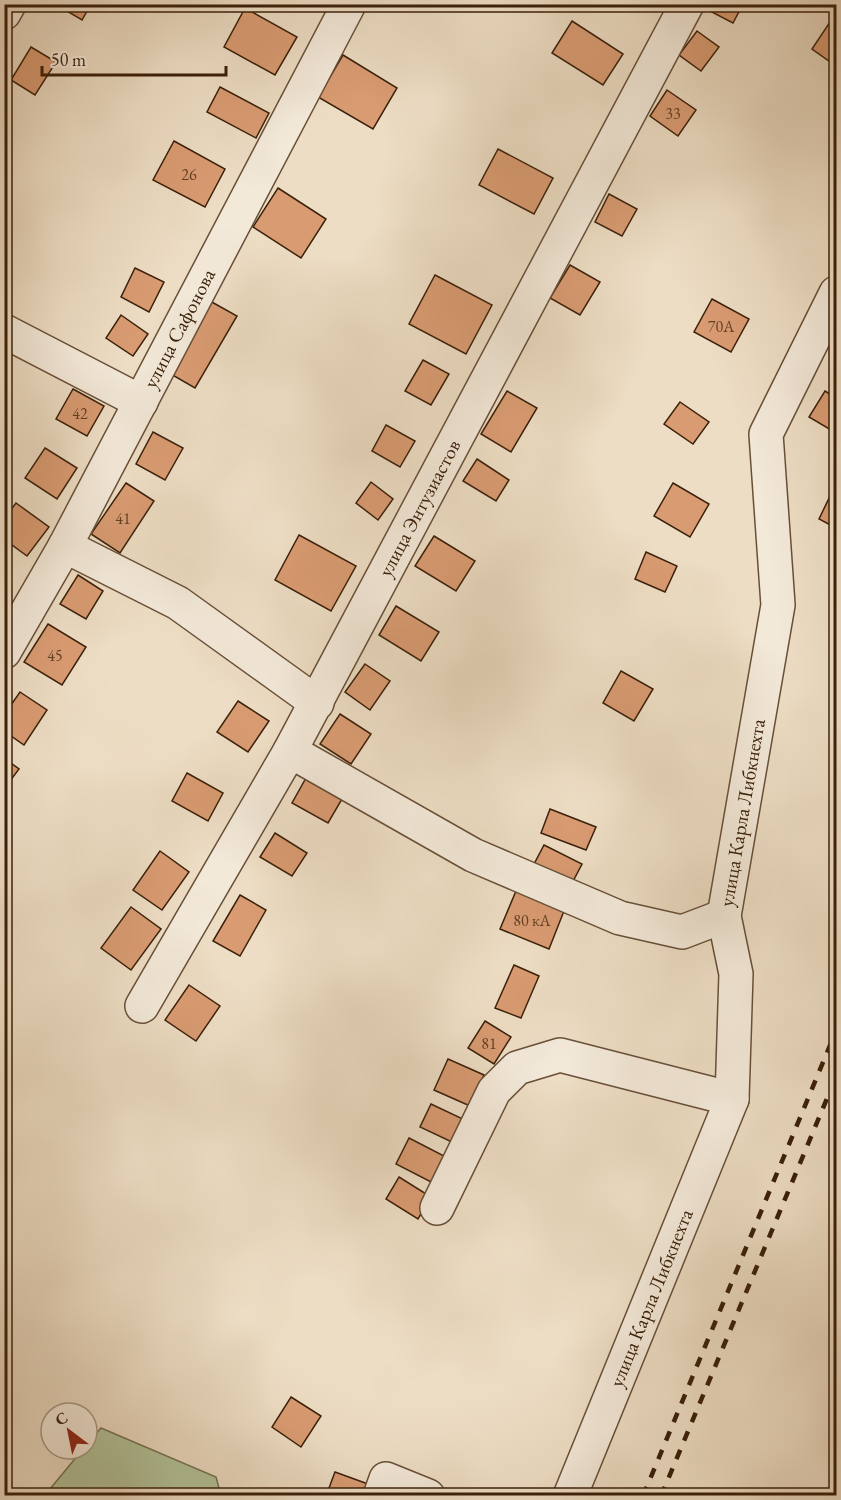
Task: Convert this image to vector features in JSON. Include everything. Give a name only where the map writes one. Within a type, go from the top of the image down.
[{"type":"street","points":[[4,13],[9,4]]},
{"type":"street","name":"улица Сафонова","points":[[4,652],[65,546],[349,4]]},
{"type":"street","name":"улица Энтузиастов","points":[[142,1006],[290,751],[687,4]]},
{"type":"street","name":"улица Карла Либкнехта","points":[[570,1496],[732,1099],[736,974],[724,916],[778,605],[766,434],[837,293]]},
{"type":"street","points":[[4,332],[141,402]]},
{"type":"street","points":[[65,546],[178,603],[316,703]]},
{"type":"street","points":[[290,751],[473,855],[620,918],[682,932],[724,916]]},
{"type":"street","points":[[436,1208],[494,1090],[517,1068],[560,1055],[732,1099]]},
{"type":"street","points":[[380,1496],[386,1479],[428,1496]]},
{"type":"green space","points":[[101,1428],[216,1477],[221,1495],[45,1495],[73,1461],[99,1461],[99,1430]]},
{"type":"building","points":[[55,4],[91,4],[82,20]]},
{"type":"building","points":[[706,4],[743,4],[733,23],[704,8]]},
{"type":"building","points":[[245,8],[297,37],[275,75],[224,47]]},
{"type":"building","points":[[836,13],[836,66],[812,49]]},
{"type":"building","points":[[572,21],[623,54],[603,85],[552,53]]},
{"type":"building","points":[[697,31],[719,47],[701,71],[679,55]]},
{"type":"building","points":[[31,47],[56,62],[35,95],[11,80]]},
{"type":"building","points":[[343,55],[397,88],[373,129],[318,97]]},
{"type":"building","points":[[220,87],[269,113],[256,138],[207,112]]},
{"type":"building","points":[[667,90],[696,110],[678,136],[650,116]]},
{"type":"building","points":[[174,141],[225,169],[205,207],[153,180]]},
{"type":"building","points":[[498,149],[553,178],[534,214],[479,185]]},
{"type":"building","points":[[278,188],[326,219],[301,258],[253,227]]},
{"type":"building","points":[[609,194],[637,209],[622,236],[595,222]]},
{"type":"building","points":[[570,265],[600,282],[580,315],[550,298]]},
{"type":"building","points":[[135,268],[164,282],[149,312],[121,297]]},
{"type":"building","points":[[435,275],[492,305],[466,354],[409,324]]},
{"type":"building","points":[[712,299],[749,319],[731,352],[694,332]]},
{"type":"building","points":[[210,301],[237,316],[195,388],[169,373]]},
{"type":"building","points":[[121,315],[148,334],[133,356],[106,338]]},
{"type":"building","points":[[423,360],[449,374],[431,405],[405,391]]},
{"type":"building","points":[[73,389],[104,406],[87,436],[56,419]]},
{"type":"building","points":[[507,391],[537,408],[511,452],[481,434]]},
{"type":"building","points":[[825,391],[836,398],[836,433],[809,417]]},
{"type":"building","points":[[680,402],[709,422],[693,444],[664,424]]},
{"type":"building","points":[[386,425],[415,441],[400,467],[372,451]]},
{"type":"building","points":[[153,432],[183,448],[165,480],[136,464]]},
{"type":"building","points":[[45,448],[77,468],[57,499],[25,478]]},
{"type":"building","points":[[477,459],[509,480],[496,501],[463,481]]},
{"type":"building","points":[[371,482],[393,499],[378,520],[356,503]]},
{"type":"building","points":[[126,483],[154,501],[120,553],[91,534]]},
{"type":"building","points":[[673,483],[709,504],[690,537],[654,516]]},
{"type":"building","points":[[832,492],[836,495],[836,528],[819,519]]},
{"type":"building","points":[[16,503],[49,527],[27,556],[4,539],[4,519]]},
{"type":"building","points":[[299,535],[356,566],[331,611],[275,580]]},
{"type":"building","points":[[434,536],[475,561],[456,591],[415,566]]},
{"type":"building","points":[[646,552],[677,566],[665,592],[635,579]]},
{"type":"building","points":[[78,575],[103,591],[86,619],[60,604]]},
{"type":"building","points":[[396,606],[439,632],[421,661],[379,635]]},
{"type":"building","points":[[48,624],[86,647],[62,685],[24,662]]},
{"type":"building","points":[[365,664],[390,681],[370,710],[345,692]]},
{"type":"building","points":[[621,671],[653,689],[634,721],[603,703]]},
{"type":"building","points":[[20,692],[47,710],[24,745],[4,731],[4,715]]},
{"type":"building","points":[[238,701],[269,721],[248,752],[217,732]]},
{"type":"building","points":[[340,714],[371,734],[351,764],[320,744]]},
{"type":"building","points":[[4,758],[19,769],[4,789]]},
{"type":"building","points":[[187,773],[223,793],[208,821],[172,801]]},
{"type":"building","points":[[306,778],[342,799],[328,823],[292,803]]},
{"type":"building","points":[[550,809],[596,827],[586,850],[541,833]]},
{"type":"building","points":[[275,833],[307,853],[292,876],[260,857]]},
{"type":"building","points":[[544,845],[582,864],[570,887],[532,868]]},
{"type":"building","points":[[160,851],[189,872],[162,910],[133,890]]},
{"type":"building","points":[[516,891],[564,911],[549,949],[500,929]]},
{"type":"building","points":[[240,895],[266,910],[240,956],[213,941]]},
{"type":"building","points":[[131,907],[161,929],[131,970],[101,948]]},
{"type":"building","points":[[514,965],[539,976],[521,1018],[495,1008]]},
{"type":"building","points":[[189,985],[220,1006],[196,1041],[165,1020]]},
{"type":"building","points":[[485,1021],[511,1037],[494,1064],[468,1048]]},
{"type":"building","points":[[448,1059],[484,1075],[470,1106],[434,1090]]},
{"type":"building","points":[[431,1104],[465,1120],[454,1143],[420,1127]]},
{"type":"building","points":[[409,1138],[446,1157],[433,1183],[396,1164]]},
{"type":"building","points":[[399,1177],[431,1197],[418,1219],[386,1199]]},
{"type":"building","points":[[291,1397],[321,1416],[301,1447],[272,1427]]},
{"type":"building","points":[[335,1472],[368,1484],[363,1496],[326,1496]]},
{"type":"railway","points":[[643,1496],[836,1031]]},
{"type":"railway","points":[[661,1496],[836,1077]]}]
